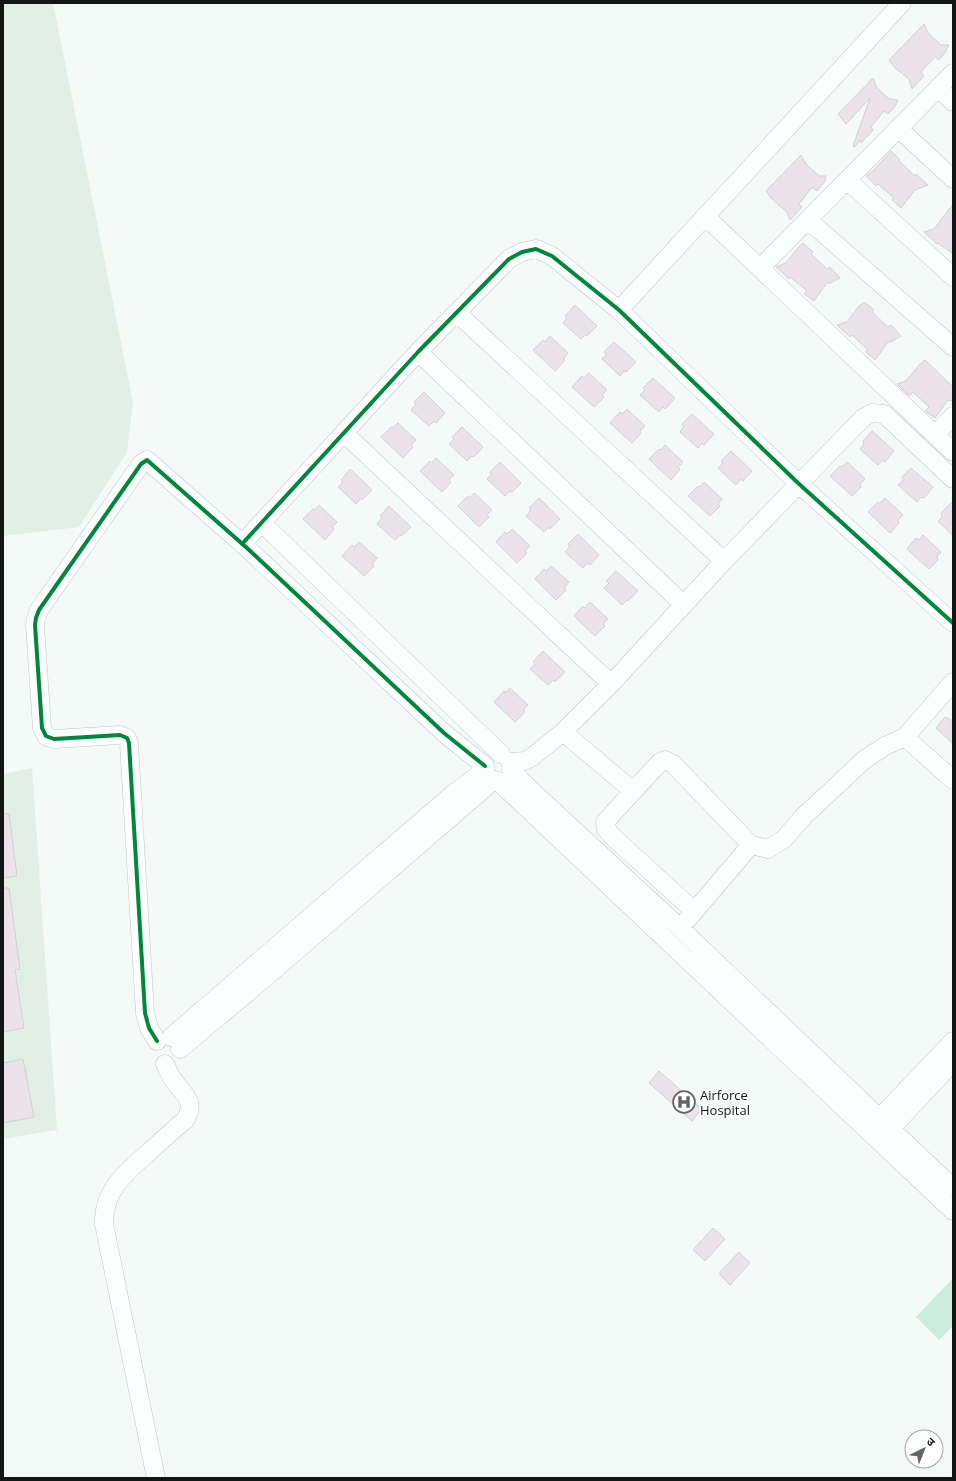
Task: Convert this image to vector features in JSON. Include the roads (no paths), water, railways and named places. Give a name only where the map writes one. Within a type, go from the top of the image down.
[{"type":"street","points":[[619,310],[902,3]]},
{"type":"street","points":[[760,268],[953,73]]},
{"type":"street","points":[[938,88],[953,102]]},
{"type":"street","points":[[898,128],[953,178]]},
{"type":"street","points":[[847,180],[953,277]]},
{"type":"street","points":[[705,216],[953,452]]},
{"type":"street","points":[[808,220],[953,347]]},
{"type":"street","points":[[242,544],[345,434],[418,352],[509,259],[522,252],[536,249],[552,256],[619,310],[798,483],[953,623]]},
{"type":"street","points":[[457,313],[724,561]]},
{"type":"street","points":[[418,352],[684,605]]},
{"type":"street","points":[[953,479],[884,414],[872,413],[863,418],[798,483],[611,684],[564,732],[532,758],[498,769],[453,794],[169,1043],[154,1047],[155,1056],[161,1063],[170,1064],[177,1060],[180,1056],[169,1043],[149,1028],[145,1013],[129,743],[127,738],[120,734],[54,739],[46,736],[43,732],[36,618],[39,610],[137,468],[147,460],[242,544],[444,733],[498,769],[533,792],[680,928],[879,1130],[953,1211]]},
{"type":"street","points":[[935,436],[953,416]]},
{"type":"street","points":[[345,434],[611,684]]},
{"type":"street","points":[[262,522],[498,769],[667,941],[879,1130],[953,1188]]},
{"type":"street","points":[[694,911],[606,829],[605,822],[654,767],[665,760],[673,764],[751,845],[768,849],[784,839],[808,812],[864,760],[885,746],[905,737],[953,682]]},
{"type":"street","points":[[564,732],[633,791]]},
{"type":"street","points":[[905,737],[953,780]]},
{"type":"street","points":[[667,941],[680,928],[751,845]]},
{"type":"street","points":[[879,1130],[953,1042]]},
{"type":"street","points":[[879,1130],[953,1062]]},
{"type":"street","points":[[156,1478],[103,1213],[110,1194],[125,1173],[185,1120],[190,1113],[189,1102],[185,1094],[174,1082],[165,1064]]},
{"type":"place","name":"Airforce Hospital","points":[[684,1102]]}]
